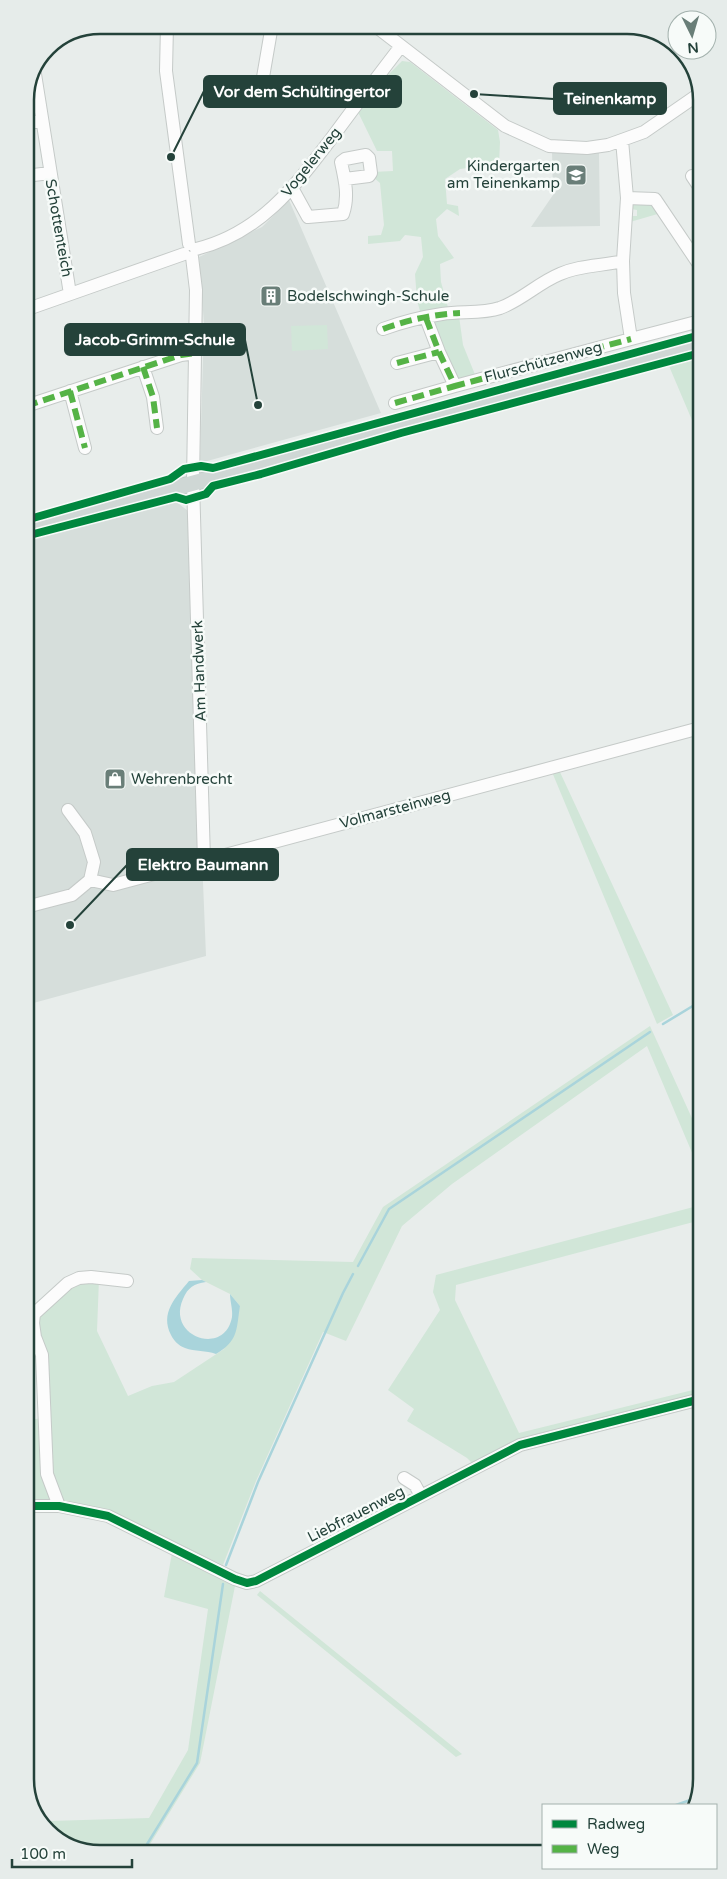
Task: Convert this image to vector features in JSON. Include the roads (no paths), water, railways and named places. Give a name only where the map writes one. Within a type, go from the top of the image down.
[{"type":"main road","points":[[34,527],[693,346]]},
{"type":"street","name":"Am Handwerk","points":[[168,34],[166,71],[196,290],[193,482],[204,860]]},
{"type":"street","points":[[262,83],[267,34]]},
{"type":"street","points":[[386,34],[505,126],[549,146],[588,148],[622,140],[644,132],[693,98]]},
{"type":"street","name":"Vogelerweg","points":[[34,307],[190,251],[211,246],[251,226],[292,188],[401,46]]},
{"type":"street","name":"Schottenteich","points":[[36,82],[70,294]]},
{"type":"street","points":[[34,122],[42,122]]},
{"type":"street","points":[[622,140],[627,198],[623,260],[624,293],[631,339]]},
{"type":"street","points":[[34,175],[50,173]]},
{"type":"street","points":[[292,188],[308,217],[343,214],[346,204],[345,179]]},
{"type":"street","points":[[627,198],[654,199],[693,256]]},
{"type":"street","points":[[383,329],[406,321],[443,313],[498,309],[520,299],[539,285],[561,273],[591,265],[623,260]]},
{"type":"street","points":[[426,318],[455,386]]},
{"type":"street","name":"Flurschützenweg","points":[[395,403],[693,323]]},
{"type":"street","points":[[397,363],[439,352]]},
{"type":"street","points":[[34,403],[181,355],[196,353]]},
{"type":"street","points":[[144,367],[153,397],[156,428]]},
{"type":"street","points":[[70,391],[85,448]]},
{"type":"street","name":"Volmarsteinweg","points":[[90,880],[113,885],[693,730]]},
{"type":"street","points":[[34,905],[72,895],[90,880],[94,862],[84,833],[68,810]]},
{"type":"street","points":[[34,1313],[68,1283],[79,1278],[91,1277],[127,1281]]},
{"type":"street","points":[[34,1330],[42,1355],[47,1474],[59,1506]]},
{"type":"street","name":"Liebfrauenweg","points":[[34,1506],[59,1506],[108,1516],[235,1579],[247,1583],[265,1576],[520,1445],[693,1401]]},
{"type":"street","points":[[404,1478],[415,1485],[421,1496]]},
{"type":"water","points":[[202,1280],[206,1282],[192,1287],[183,1299],[180,1312],[183,1323],[189,1332],[198,1337],[209,1339],[219,1336],[227,1329],[232,1317],[230,1294],[240,1306],[237,1328],[233,1339],[216,1354],[181,1346],[171,1335],[168,1327],[168,1313],[174,1300],[189,1281]]},
{"type":"waterway","points":[[663,1024],[693,1006]]},
{"type":"waterway","points":[[358,1266],[389,1209],[650,1032]]},
{"type":"waterway","points":[[226,1565],[258,1482],[353,1274]]},
{"type":"waterway","points":[[147,1845],[197,1763],[223,1584]]},
{"type":"waterway","points":[[679,1804],[690,1800]]},
{"type":"place","name":"Teinenkamp","points":[[474,94]]},
{"type":"place","name":"Vor dem Schültingertor","points":[[171,157]]},
{"type":"place","name":"Kindergarten am Teinenkamp","points":[[576,175]]},
{"type":"place","name":"Bodelschwingh-Schule","points":[[271,296]]},
{"type":"place","name":"Jacob-Grimm-Schule","points":[[258,405]]},
{"type":"place","name":"Wehrenbrecht","points":[[115,779]]},
{"type":"place","name":"Elektro Baumann","points":[[70,925]]}]
